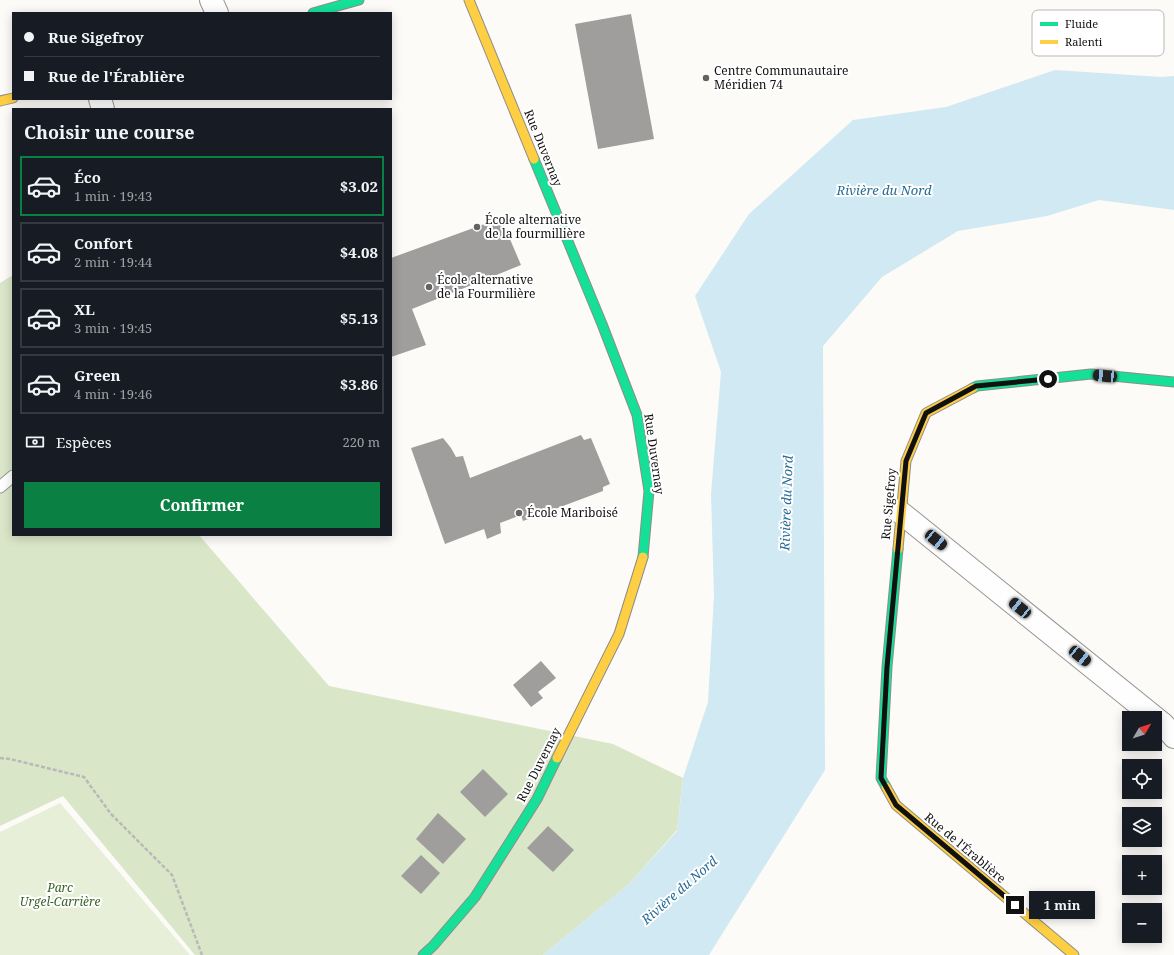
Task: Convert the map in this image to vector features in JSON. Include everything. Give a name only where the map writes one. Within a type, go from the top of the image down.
[{"type":"street","points":[[211,0],[217,12]]},
{"type":"street","points":[[316,12],[358,0]]},
{"type":"street","name":"Rue Duvernay","points":[[423,955],[475,897],[536,799],[619,634],[643,559],[649,491],[637,415],[602,324],[469,0]]},
{"type":"street","points":[[0,102],[12,98]]},
{"type":"street","name":"Rue Sigefroy","points":[[896,805],[881,778],[887,667],[900,512],[906,461],[926,413],[976,386],[1091,374],[1174,382]]},
{"type":"street","points":[[900,512],[1163,724],[1174,737]]},
{"type":"street","name":"Rue de l'Érablière","points":[[896,805],[1074,955]]},
{"type":"lane","points":[[0,487],[12,477]]},
{"type":"path","points":[[0,758],[10,759],[84,777],[111,814],[172,875],[202,955]]},
{"type":"green space","points":[[12,276],[12,536],[200,536],[329,686],[613,744],[683,778],[677,830],[629,884],[543,955],[195,955],[63,796],[0,826],[0,283]]},
{"type":"green space","name":"Parc Urgel-Carrière","points":[[60,803],[190,955],[0,955],[0,832]]},
{"type":"water","name":"Rivière du Nord","points":[[1055,70],[1161,77],[1174,76],[1174,210],[1099,200],[1047,216],[958,231],[882,277],[823,346],[825,770],[709,955],[543,955],[629,884],[677,831],[683,778],[708,702],[714,595],[711,494],[721,372],[695,296],[749,214],[853,120],[946,107]]},
{"type":"building","points":[[631,14],[654,139],[598,149],[575,24]]},
{"type":"building","name":"École alternative de la Fourmilière","points":[[501,218],[521,265],[412,309],[426,345],[392,357],[392,258]]},
{"type":"building","name":"École Mariboisé","points":[[581,435],[584,440],[591,438],[610,484],[603,487],[603,491],[523,521],[521,515],[500,523],[501,533],[487,539],[484,529],[445,544],[411,448],[443,438],[456,457],[463,456],[470,478]]},
{"type":"building","points":[[541,661],[556,678],[538,692],[543,698],[531,707],[513,685]]},
{"type":"building","points":[[483,769],[508,794],[485,817],[460,792]]},
{"type":"building","points":[[438,813],[466,839],[443,864],[416,839]]},
{"type":"building","points":[[548,826],[574,850],[553,872],[527,848]]},
{"type":"building","points":[[421,855],[440,873],[421,894],[401,876]]},
{"type":"traffic: fast","points":[[317,12],[359,0]]},
{"type":"traffic: fast","points":[[534,159],[602,324],[637,415],[649,491],[643,557]]},
{"type":"traffic: fast","points":[[973,388],[977,386],[1091,374],[1174,382]]},
{"type":"traffic: fast","points":[[886,787],[881,778],[887,667],[898,549]]},
{"type":"traffic: fast","points":[[423,955],[433,946],[475,897],[537,799],[557,758]]},
{"type":"traffic: slow","points":[[469,0],[534,159]]},
{"type":"traffic: slow","points":[[0,101],[12,98]]},
{"type":"traffic: slow","points":[[898,549],[906,461],[926,413],[973,388]]},
{"type":"traffic: slow","points":[[557,758],[619,634],[643,557]]},
{"type":"traffic: slow","points":[[886,787],[896,805],[1074,955]]},
{"type":"place","name":"Centre Communautaire Méridien 74","points":[[706,78]]},
{"type":"place","name":"École alternative de la fourmillière","points":[[477,227]]},
{"type":"place","name":"École alternative de la Fourmilière","points":[[429,287]]},
{"type":"place","name":"École Mariboisé","points":[[519,513]]},
{"type":"route","points":[[1015,905],[896,805],[881,778],[887,667],[900,512],[906,461],[926,413],[976,386],[1048,379]]}]
